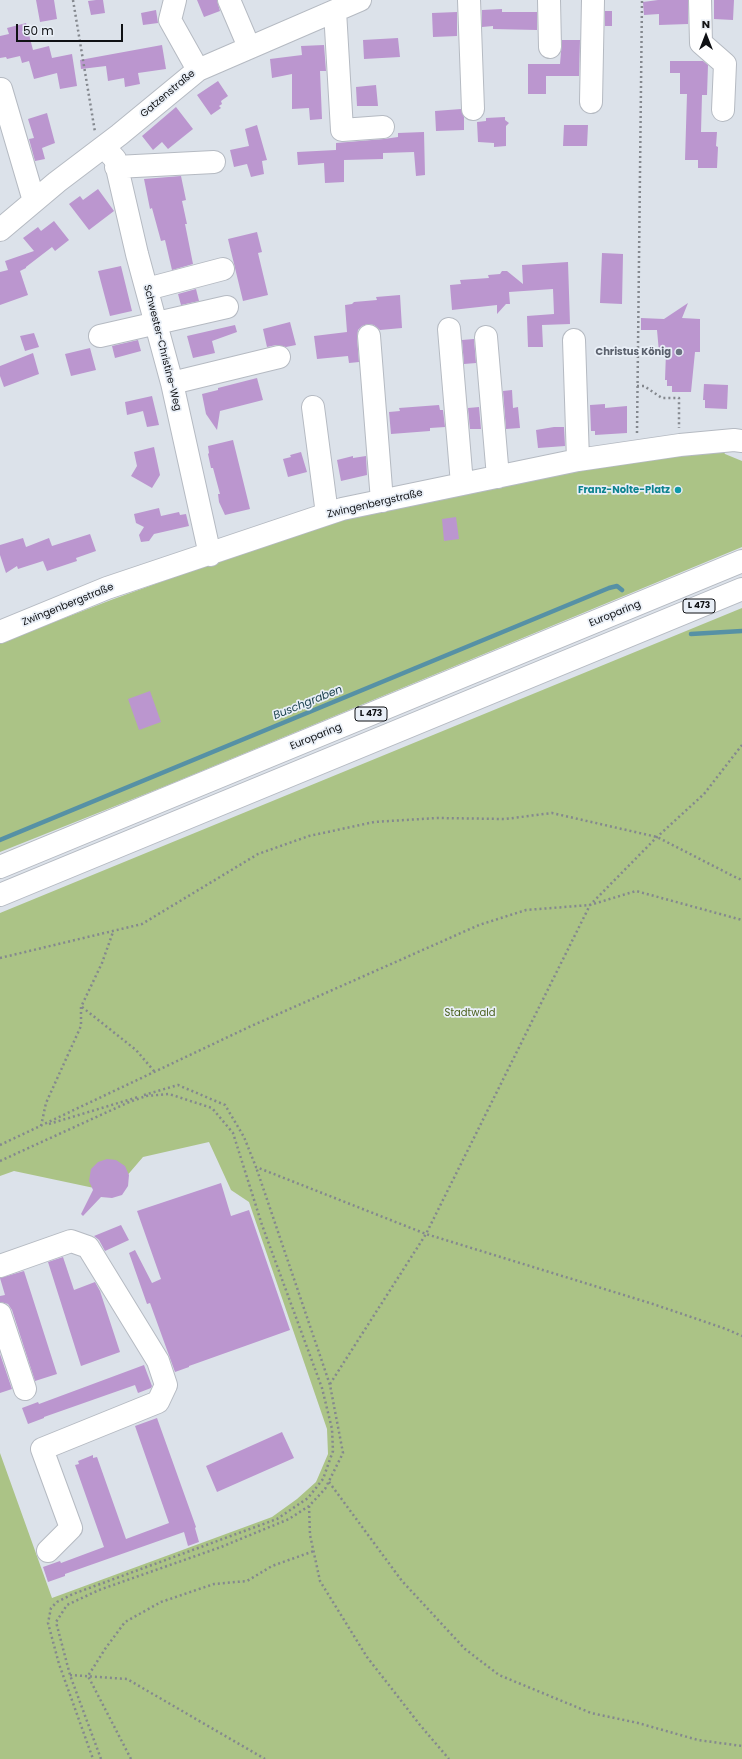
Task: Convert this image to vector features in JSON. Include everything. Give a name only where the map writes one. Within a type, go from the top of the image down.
[{"type":"street","points":[[175,0],[170,20],[198,70]]},
{"type":"street","points":[[229,0],[249,47]]},
{"type":"street","name":"Gatzenstraße","points":[[0,230],[198,70],[249,47],[323,9],[360,0]]},
{"type":"street","points":[[469,0],[473,109]]},
{"type":"street","points":[[549,0],[550,47]]},
{"type":"street","points":[[591,102],[593,0]]},
{"type":"street","points":[[700,0],[701,43],[725,64],[723,110]]},
{"type":"street","points":[[323,9],[342,130],[383,127]]},
{"type":"street","points":[[1,89],[34,201]]},
{"type":"street","name":"Schwester-Christine-Weg","points":[[104,147],[115,159],[172,383],[210,554]]},
{"type":"street","points":[[116,167],[214,162]]},
{"type":"street","points":[[147,289],[223,269]]},
{"type":"street","points":[[100,336],[227,307]]},
{"type":"street","points":[[449,329],[462,484]]},
{"type":"street","points":[[369,336],[382,501]]},
{"type":"street","points":[[486,337],[498,476]]},
{"type":"street","points":[[574,340],[578,460]]},
{"type":"street","points":[[172,383],[279,357]]},
{"type":"street","points":[[313,407],[327,514]]},
{"type":"street","name":"Zwingenbergstraße","points":[[0,632],[106,588],[342,510],[578,460],[680,445],[729,440],[742,441]]},
{"type":"street","name":"Europaring","points":[[0,867],[742,561]]},
{"type":"street","name":"L 473","points":[[0,895],[742,589]]},
{"type":"street","points":[[0,1266],[71,1241],[88,1247],[158,1361],[166,1385],[158,1402],[42,1449],[71,1528],[48,1551]]},
{"type":"street","points":[[0,1314],[25,1389]]},
{"type":"path","points":[[74,0],[95,136],[104,147]]},
{"type":"path","points":[[638,450],[637,386],[642,0]]},
{"type":"path","points":[[637,386],[644,386],[662,398],[679,398],[680,445]]},
{"type":"path","points":[[330,1385],[426,1234],[590,905],[657,837],[704,794],[742,745]]},
{"type":"path","points":[[0,958],[142,924],[258,854],[309,836],[374,822],[437,818],[505,819],[552,813],[657,837],[742,880]]},
{"type":"path","points":[[0,1145],[41,1127],[154,1071],[479,925],[526,910],[590,905],[636,891],[742,920]]},
{"type":"path","points":[[41,1127],[46,1103],[81,1026],[82,1007],[102,962],[113,932]]},
{"type":"path","points":[[82,1007],[136,1050],[154,1071]]},
{"type":"path","points":[[41,1127],[178,1085],[225,1105],[244,1137],[256,1167],[330,1385],[342,1453],[325,1489],[309,1506],[289,1519],[221,1547],[99,1590],[67,1605],[56,1622],[70,1675],[101,1759]]},
{"type":"path","points":[[0,1160],[127,1103],[146,1096],[169,1094],[212,1108],[233,1133],[262,1225],[322,1388],[332,1429],[333,1451],[323,1479],[308,1498],[277,1519],[73,1594],[57,1602],[52,1608],[48,1623],[59,1664],[93,1759]]},
{"type":"path","points":[[256,1167],[426,1234],[653,1304],[726,1328],[742,1336]]},
{"type":"path","points":[[329,1482],[402,1581],[465,1649],[499,1675],[591,1713],[638,1723],[698,1740],[742,1746]]},
{"type":"path","points":[[309,1506],[310,1534],[320,1581],[367,1657],[420,1725],[449,1759]]},
{"type":"path","points":[[88,1676],[105,1649],[125,1622],[161,1602],[214,1584],[247,1580],[272,1566],[314,1551]]},
{"type":"path","points":[[70,1675],[127,1679],[265,1759]]},
{"type":"path","points":[[88,1676],[131,1759]]},
{"type":"green space","points":[[721,447],[725,454],[742,461],[742,547],[168,785],[0,852],[0,643],[111,600],[318,525],[555,470]]},
{"type":"green space","name":"Stadtwald","points":[[742,608],[742,1759],[0,1759],[0,1453],[52,1598],[272,1517],[297,1499],[316,1482],[328,1454],[327,1429],[249,1202],[231,1190],[209,1142],[143,1157],[113,1192],[14,1171],[0,1176],[0,913]]},
{"type":"building","points":[[36,0],[54,0],[57,19],[40,22]]},
{"type":"building","points":[[103,0],[105,13],[91,15],[88,1]]},
{"type":"building","points":[[197,0],[217,0],[220,11],[204,17]]},
{"type":"building","points":[[658,0],[688,0],[688,24],[659,25],[659,14],[644,15],[643,2]]},
{"type":"building","points":[[714,0],[734,0],[733,20],[714,19]]},
{"type":"building","points":[[502,9],[502,12],[537,12],[537,30],[493,29],[493,26],[482,27],[482,10]]},
{"type":"building","points":[[156,10],[158,23],[143,25],[141,13]]},
{"type":"building","points":[[605,11],[612,11],[612,26],[605,26]]},
{"type":"building","points":[[457,12],[457,36],[433,37],[432,13]]},
{"type":"building","points":[[26,23],[33,50],[49,46],[52,58],[72,54],[77,86],[60,89],[57,73],[34,79],[29,61],[22,63],[20,56],[7,59],[6,57],[0,58],[0,36],[9,34],[7,28]]},
{"type":"building","points":[[398,38],[400,57],[364,59],[363,40]]},
{"type":"building","points":[[562,40],[580,40],[579,76],[546,76],[546,94],[528,94],[528,64],[560,64]]},
{"type":"building","points":[[162,45],[166,69],[138,73],[140,84],[125,87],[124,78],[108,81],[106,66],[81,69],[80,60]]},
{"type":"building","points":[[324,45],[326,71],[320,71],[322,119],[310,120],[309,108],[292,109],[292,74],[272,78],[270,59],[302,55],[301,46]]},
{"type":"building","points":[[670,61],[703,61],[708,65],[707,95],[702,95],[701,132],[717,132],[717,168],[698,168],[698,160],[685,160],[687,94],[680,94],[680,73],[670,73]]},
{"type":"building","points":[[218,81],[228,96],[221,101],[222,104],[219,106],[221,108],[211,115],[197,95]]},
{"type":"building","points":[[376,85],[378,106],[357,106],[356,87]]},
{"type":"building","points":[[176,107],[193,129],[168,149],[162,142],[153,150],[142,136]]},
{"type":"building","points":[[461,109],[464,117],[464,130],[436,131],[435,111]]},
{"type":"building","points":[[47,113],[55,143],[42,148],[45,159],[35,161],[29,139],[34,138],[28,119]]},
{"type":"building","points":[[505,117],[505,120],[509,123],[506,126],[506,146],[494,147],[494,143],[478,142],[477,122],[486,121],[486,118]]},
{"type":"building","points":[[257,125],[267,160],[262,161],[264,174],[251,177],[247,164],[234,167],[230,150],[249,146],[245,129]]},
{"type":"building","points":[[564,125],[588,125],[587,146],[563,146]]},
{"type":"building","points":[[424,132],[425,175],[416,176],[414,152],[383,153],[383,159],[344,160],[344,182],[325,183],[324,163],[298,165],[297,152],[336,150],[336,143],[398,137],[398,133]]},
{"type":"building","points":[[181,176],[186,200],[182,201],[187,224],[185,224],[193,264],[172,270],[165,240],[161,241],[152,208],[150,209],[144,179]]},
{"type":"building","points":[[98,189],[114,211],[89,230],[69,204],[80,196],[83,200]]},
{"type":"building","points":[[54,221],[69,240],[55,251],[52,247],[20,271],[28,295],[0,305],[0,272],[8,270],[5,261],[34,251],[23,238],[38,227],[41,231]]},
{"type":"building","points":[[257,232],[262,252],[258,253],[268,295],[243,301],[228,239]]},
{"type":"building","points":[[602,253],[623,254],[622,304],[600,303]]},
{"type":"building","points":[[568,262],[570,324],[542,325],[543,347],[528,347],[527,316],[554,314],[553,289],[509,292],[510,304],[506,304],[497,314],[497,305],[452,310],[450,285],[461,284],[460,280],[489,278],[488,275],[500,274],[502,271],[507,271],[523,284],[522,265]]},
{"type":"building","points":[[121,266],[132,311],[110,316],[98,271]]},
{"type":"building","points":[[196,289],[199,301],[181,305],[178,294]]},
{"type":"building","points":[[400,295],[402,328],[380,330],[374,325],[368,324],[362,326],[358,330],[357,337],[359,362],[349,363],[348,356],[317,359],[314,336],[347,332],[345,305],[352,304],[354,302],[377,300],[376,297]]},
{"type":"building","name":"Christus König","points":[[688,303],[682,318],[700,319],[700,352],[695,352],[691,392],[672,392],[672,386],[667,386],[667,380],[665,380],[666,352],[659,352],[657,330],[641,330],[641,318],[664,319]]},
{"type":"building","points":[[290,322],[296,345],[286,347],[276,345],[267,347],[263,329]]},
{"type":"building","points":[[235,325],[237,332],[212,341],[215,353],[193,358],[187,336]]},
{"type":"building","points":[[34,333],[39,347],[25,351],[20,336]]},
{"type":"building","points":[[474,339],[476,363],[464,364],[462,340]]},
{"type":"building","points":[[138,340],[141,351],[115,358],[112,346]]},
{"type":"building","points":[[90,348],[96,370],[71,376],[65,354]]},
{"type":"building","points":[[33,353],[39,374],[4,387],[0,376],[0,366]]},
{"type":"building","points":[[257,378],[263,400],[220,411],[217,430],[206,414],[202,394],[218,390],[218,388]]},
{"type":"building","points":[[704,384],[728,385],[727,409],[705,408],[705,400],[703,400]]},
{"type":"building","points":[[512,390],[513,408],[518,407],[520,428],[506,429],[503,391]]},
{"type":"building","points":[[152,396],[159,425],[147,427],[143,411],[127,415],[125,402]]},
{"type":"building","points":[[605,404],[605,408],[627,406],[627,433],[595,435],[595,431],[591,431],[590,405]]},
{"type":"building","points":[[439,405],[440,410],[443,410],[445,427],[430,428],[430,431],[391,434],[389,412],[400,411],[399,408]]},
{"type":"building","points":[[479,407],[481,429],[470,429],[468,408]]},
{"type":"building","points":[[564,427],[565,446],[538,448],[536,430]]},
{"type":"building","points":[[233,440],[250,509],[225,515],[219,502],[218,494],[220,494],[213,468],[211,468],[208,446]]},
{"type":"building","points":[[154,447],[160,475],[152,488],[131,476],[137,466],[134,452]]},
{"type":"building","points":[[301,452],[307,472],[288,477],[283,459]]},
{"type":"building","points":[[353,456],[353,458],[366,456],[367,475],[341,481],[337,460]]},
{"type":"building","points":[[159,508],[161,516],[179,512],[180,515],[186,514],[189,526],[154,534],[149,541],[141,542],[139,535],[144,527],[136,523],[134,514]]},
{"type":"building","points":[[456,517],[459,539],[444,541],[442,519]]},
{"type":"building","points":[[90,534],[96,551],[76,558],[77,561],[47,571],[43,561],[18,569],[17,566],[6,573],[0,555],[0,545],[23,538],[26,547],[49,538],[52,546]]},
{"type":"building","points":[[150,691],[161,722],[139,730],[128,699]]},
{"type":"building","points":[[107,1159],[116,1160],[125,1166],[129,1175],[128,1186],[122,1195],[112,1198],[101,1197],[83,1216],[81,1214],[93,1190],[89,1181],[91,1169],[98,1162]]},
{"type":"building","points":[[221,1183],[231,1216],[249,1210],[290,1330],[175,1372],[150,1303],[147,1304],[129,1253],[135,1250],[152,1283],[161,1279],[137,1211]]},
{"type":"building","points":[[121,1225],[129,1240],[105,1251],[99,1240],[94,1236]]},
{"type":"building","points":[[63,1257],[74,1290],[95,1282],[100,1291],[120,1352],[81,1366],[48,1262]]},
{"type":"building","points":[[24,1271],[57,1374],[35,1381],[12,1310],[8,1304],[0,1302],[0,1296],[5,1295],[0,1278]]},
{"type":"building","points":[[0,1354],[12,1389],[0,1393]]},
{"type":"building","points":[[144,1365],[152,1386],[151,1388],[138,1393],[135,1385],[28,1424],[22,1408],[38,1402],[39,1404]]},
{"type":"building","points":[[157,1418],[196,1527],[199,1542],[188,1546],[184,1532],[65,1574],[65,1576],[48,1582],[43,1567],[60,1561],[61,1563],[104,1547],[75,1465],[79,1464],[78,1461],[93,1455],[93,1458],[97,1457],[126,1539],[169,1523],[135,1426]]},
{"type":"building","points":[[282,1432],[294,1458],[217,1492],[206,1466]]},
{"type":"waterway","name":"Buschgraben","points":[[0,840],[609,588],[617,586],[622,590]]},
{"type":"waterway","name":"Buschgraben","points":[[691,634],[742,631]]},
{"type":"place","name":"Christus König","points":[[679,352]]},
{"type":"place","name":"Franz-Nolte-Platz","points":[[678,490]]}]
